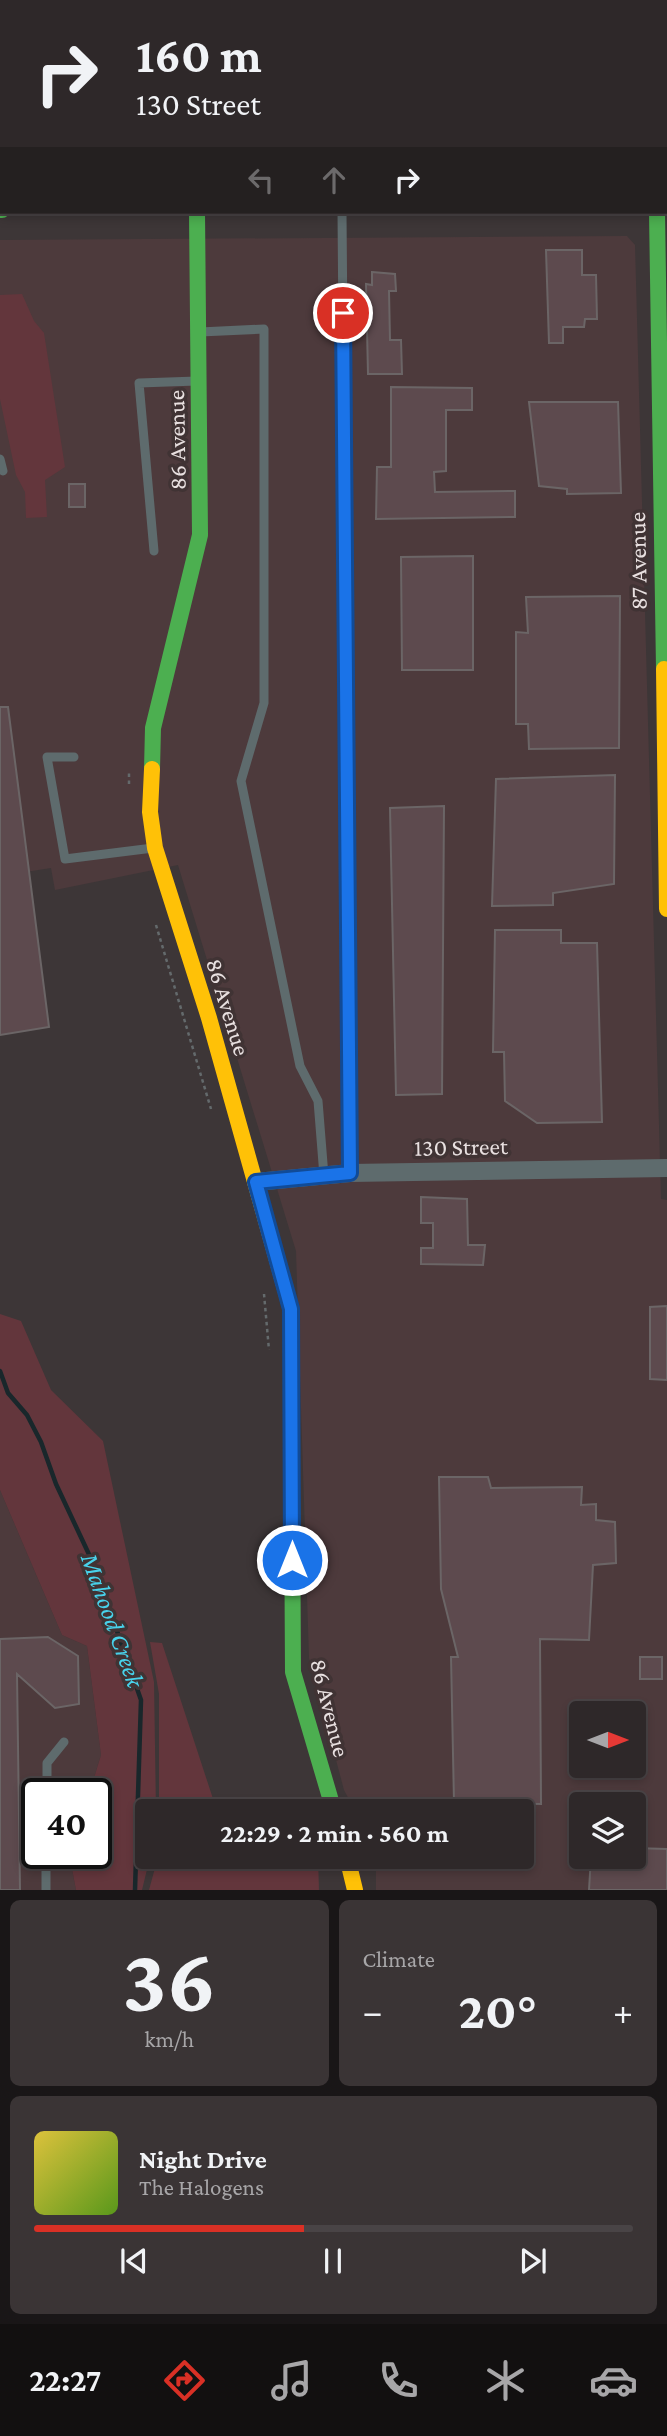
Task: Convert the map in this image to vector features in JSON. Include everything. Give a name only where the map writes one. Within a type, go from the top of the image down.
[{"type":"street","name":"86 Avenue","points":[[197,214],[200,535],[153,728],[150,812],[155,848],[256,1182],[291,1309],[292,1672],[330,1799]]},
{"type":"street","name":"87 Avenue","points":[[657,214],[662,331],[667,909]]},
{"type":"street","name":"130 Street","points":[[256,1182],[350,1173],[667,1168]]},
{"type":"street","points":[[350,1869],[355,1890]]},
{"type":"lane","points":[[342,214],[350,1173]]},
{"type":"lane","points":[[198,332],[264,329],[264,703],[241,781],[300,1066],[318,1101],[324,1176]]},
{"type":"lane","points":[[154,551],[139,383],[199,381]]},
{"type":"lane","points":[[0,459],[3,471]]},
{"type":"lane","points":[[74,757],[47,757],[65,859],[155,848]]},
{"type":"lane","points":[[47,1778],[47,1763],[64,1742]]},
{"type":"lane","points":[[46,1869],[46,1890]]},
{"type":"shaded area","points":[[627,236],[635,245],[661,1199],[667,1200],[667,1890],[376,1890],[376,1869],[534,1869],[534,1799],[349,1799],[309,1658],[296,1251],[178,865],[55,890],[51,868],[0,876],[0,240]]},
{"type":"shaded area","points":[[22,294],[34,321],[44,333],[65,467],[45,480],[47,517],[26,518],[25,492],[16,475],[0,399],[0,295]]},
{"type":"shaded area","points":[[0,1314],[21,1321],[51,1390],[103,1441],[154,1682],[156,1799],[135,1799],[135,1869],[147,1869],[142,1890],[76,1890],[72,1869],[112,1869],[112,1778],[94,1778],[101,1755],[87,1646],[62,1635],[0,1490]]},
{"type":"shaded area","points":[[0,1490],[62,1635],[87,1646],[101,1755],[94,1778],[21,1778],[21,1869],[72,1869],[76,1890],[0,1890]]},
{"type":"shaded area","points":[[150,1642],[162,1643],[213,1799],[159,1799],[159,1694]]},
{"type":"shaded area","points":[[155,1869],[318,1869],[319,1890],[149,1890]]},
{"type":"building","points":[[546,250],[582,250],[582,275],[596,275],[597,319],[585,319],[584,327],[563,327],[563,343],[549,343]]},
{"type":"building","points":[[372,272],[395,274],[396,291],[389,291],[390,340],[401,340],[402,374],[368,374],[366,284],[372,285]]},
{"type":"building","points":[[391,387],[472,388],[472,410],[446,410],[446,471],[434,472],[435,492],[515,491],[515,517],[376,519],[377,467],[391,467]]},
{"type":"building","points":[[529,402],[618,402],[621,493],[567,494],[567,489],[539,486]]},
{"type":"building","points":[[69,484],[85,484],[85,507],[69,507]]},
{"type":"building","points":[[473,556],[473,670],[402,670],[401,557]]},
{"type":"building","points":[[620,596],[619,748],[529,749],[528,724],[516,724],[516,632],[528,633],[526,597]]},
{"type":"building","points":[[0,707],[8,707],[49,1027],[0,1035]]},
{"type":"building","points":[[615,775],[614,884],[553,893],[553,905],[492,906],[496,779]]},
{"type":"building","points":[[444,806],[442,1094],[396,1095],[390,808]]},
{"type":"building","points":[[495,930],[561,930],[561,943],[597,943],[602,1122],[537,1123],[505,1101],[504,1052],[493,1052]]},
{"type":"building","points":[[421,1197],[467,1199],[468,1245],[485,1245],[483,1265],[421,1264],[421,1248],[433,1248],[433,1223],[421,1223]]},
{"type":"building","points":[[667,1306],[667,1380],[650,1379],[650,1307]]},
{"type":"building","points":[[439,1477],[488,1477],[491,1488],[582,1487],[581,1505],[596,1504],[596,1520],[615,1522],[616,1563],[593,1565],[589,1640],[540,1639],[541,1804],[534,1804],[534,1799],[454,1799],[451,1657],[458,1657],[441,1589]]},
{"type":"building","points":[[48,1637],[78,1656],[79,1704],[55,1708],[17,1674],[20,1890],[0,1890],[0,1639]]},
{"type":"building","points":[[640,1657],[662,1657],[662,1679],[640,1679]]},
{"type":"building","points":[[646,1848],[667,1849],[667,1890],[589,1890],[590,1869],[646,1869]]},
{"type":"waterway","name":"Mahood Creek","points":[[0,1371],[8,1393],[27,1415],[41,1442],[56,1484],[94,1565],[141,1700],[135,1890]]},
{"type":"traffic: fast","points":[[152,769],[153,728],[200,535],[197,214]]},
{"type":"traffic: fast","points":[[657,214],[664,669]]},
{"type":"traffic: fast","points":[[291,1310],[293,1672],[330,1799]]},
{"type":"traffic: slow","points":[[664,669],[667,909]]},
{"type":"traffic: slow","points":[[152,769],[150,812],[155,848],[209,1018],[291,1310]]},
{"type":"traffic: slow","points":[[350,1869],[355,1890]]},
{"type":"route","points":[[292,1560],[291,1309],[256,1182],[350,1173],[343,313]]}]
